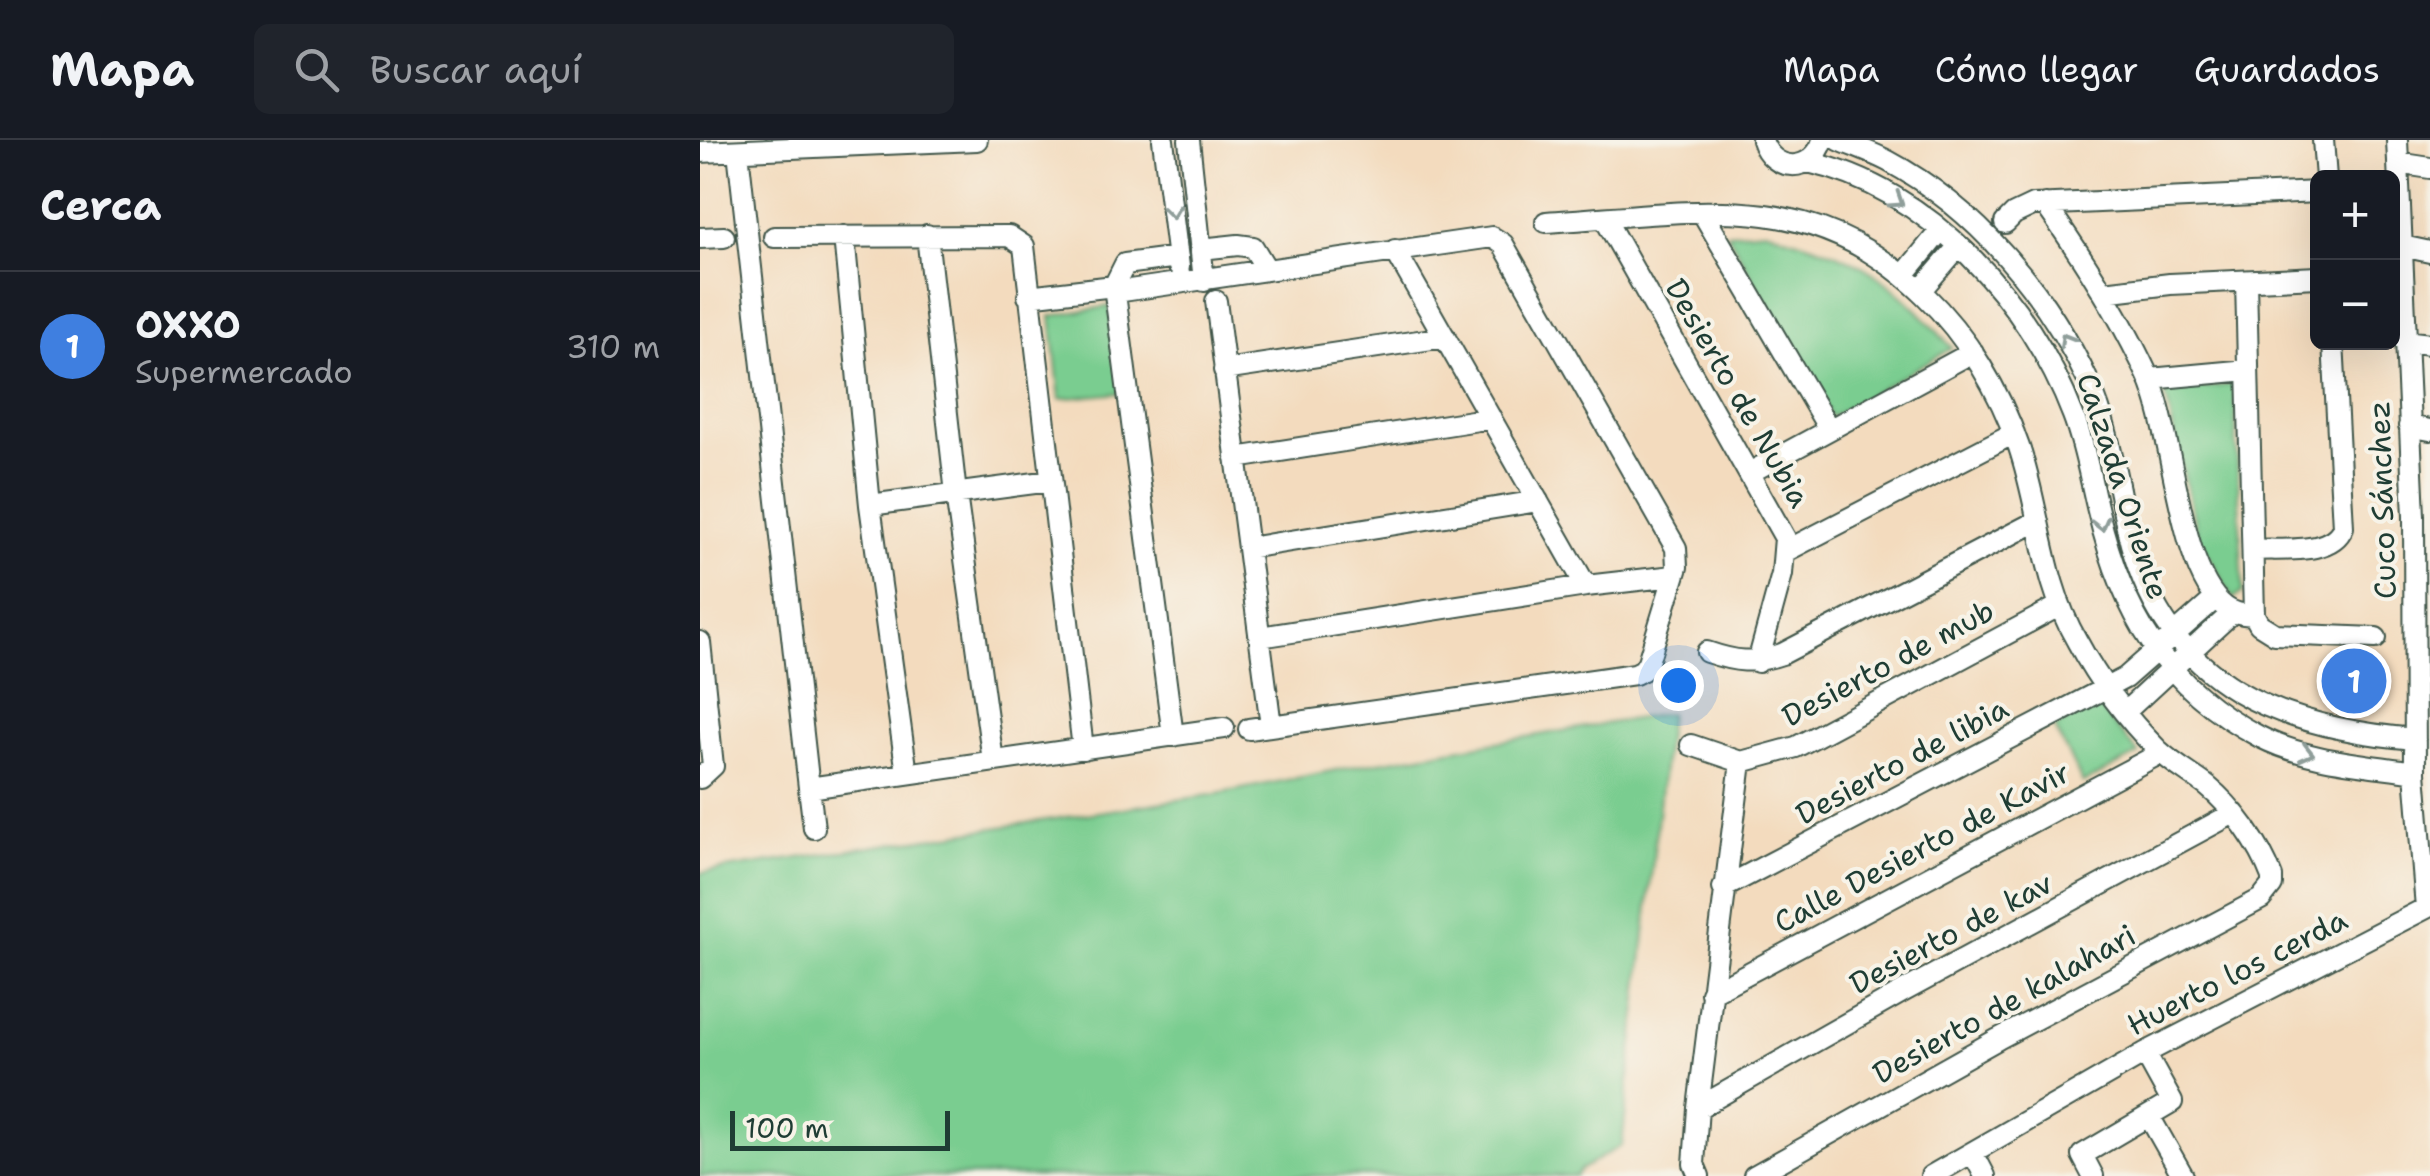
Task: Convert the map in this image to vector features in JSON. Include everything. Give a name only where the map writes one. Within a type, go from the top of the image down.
[{"type":"street","points":[[700,152],[977,140]]},
{"type":"street","points":[[1163,140],[1181,284]]},
{"type":"street","points":[[1189,140],[1204,280]]},
{"type":"street","name":"Calzada Oriente","points":[[1762,140],[1765,150],[1780,164],[1808,162],[1842,170],[1869,184],[1940,231],[1999,288],[2055,373],[2087,458],[2123,596],[2171,670],[2208,702],[2272,742],[2310,754],[2415,772]]},
{"type":"street","points":[[1808,162],[1820,150],[1823,140]]},
{"type":"street","name":"Calzada Oriente","points":[[1840,140],[1888,161],[1930,188],[1988,238],[2043,303],[2090,384],[2111,450],[2132,547],[2146,586],[2175,636],[2190,652],[2222,681],[2282,714],[2363,734],[2414,739]]},
{"type":"street","points":[[2324,140],[2326,170]]},
{"type":"street","name":"Cuco Sánchez","points":[[2397,140],[2404,341],[2420,428],[2423,601],[2414,739],[2428,907]]},
{"type":"street","points":[[738,150],[814,828]]},
{"type":"street","points":[[2398,163],[2430,168]]},
{"type":"street","points":[[2006,223],[2024,208],[2045,204],[2310,192]]},
{"type":"street","points":[[2045,204],[2104,292],[2150,379],[2189,536],[2216,598],[2274,634],[2376,638]]},
{"type":"street","points":[[1546,222],[1702,212],[1766,216],[1800,223],[1857,246],[1904,275],[1973,352],[2014,433],[2026,466],[2059,606],[2076,640],[2126,712],[2161,753],[2207,786],[2234,813]]},
{"type":"street","name":"Desierto de Nubia","points":[[1702,212],[1829,429]]},
{"type":"street","name":"Desierto de Nubia","points":[[1605,219],[1780,524],[1786,551],[1758,662]]},
{"type":"street","points":[[1904,275],[1940,231]]},
{"type":"street","points":[[927,235],[956,494],[993,762]]},
{"type":"street","points":[[844,236],[870,505],[907,774]]},
{"type":"street","points":[[774,237],[1009,236],[1024,246],[1083,749]]},
{"type":"street","points":[[700,238],[724,237]]},
{"type":"street","points":[[1028,296],[1181,284],[1492,238],[1503,244],[1676,548],[1674,576],[1648,662],[1636,674],[1249,728]]},
{"type":"street","points":[[2402,246],[2430,252]]},
{"type":"street","points":[[1200,249],[1253,247],[1267,270]]},
{"type":"street","points":[[1921,290],[1958,247]]},
{"type":"street","points":[[1395,250],[1586,586]]},
{"type":"street","points":[[1173,736],[1115,289],[1125,264],[1178,257]]},
{"type":"street","points":[[1999,288],[2019,272]]},
{"type":"street","points":[[2104,292],[2170,284],[2310,277]]},
{"type":"street","points":[[2126,712],[2190,652],[2244,614],[2254,550],[2246,281]]},
{"type":"street","points":[[1216,301],[1271,726]]},
{"type":"street","points":[[1224,370],[1445,338]]},
{"type":"street","points":[[2404,341],[2430,344]]},
{"type":"street","points":[[2254,550],[2321,546],[2336,540],[2343,526],[2333,350]]},
{"type":"street","points":[[1749,473],[1973,352]]},
{"type":"street","points":[[2150,379],[2248,370]]},
{"type":"street","points":[[1236,458],[1491,418]]},
{"type":"street","points":[[1786,551],[2014,433]]},
{"type":"street","points":[[870,505],[1050,482]]},
{"type":"street","points":[[1248,548],[1538,501]]},
{"type":"street","points":[[1706,652],[1742,663],[1758,662],[1818,636],[2036,521]]},
{"type":"street","points":[[1260,638],[1586,586],[1674,576]]},
{"type":"street","name":"Desierto de libia","points":[[1723,888],[2108,688],[2157,653],[2216,598]]},
{"type":"street","name":"Desierto de mub","points":[[1740,762],[1796,747],[2059,606]]},
{"type":"street","points":[[700,642],[713,766],[700,778]]},
{"type":"street","points":[[809,788],[1224,728]]},
{"type":"street","points":[[1691,745],[1740,762],[1698,1108],[1694,1164],[1698,1175]]},
{"type":"street","name":"Calle Desierto de Kavir","points":[[1711,992],[2161,753]]},
{"type":"street","name":"Desierto de kalahari","points":[[1754,1176],[2261,899],[2272,885],[2272,877],[2234,813]]},
{"type":"street","name":"Desierto de kav","points":[[1698,1108],[1904,991],[2234,813]]},
{"type":"street","name":"Huerto los cerda","points":[[1932,1176],[2145,1053],[2428,907]]},
{"type":"street","points":[[2093,1176],[2082,1155],[2172,1102],[2145,1053]]},
{"type":"street","points":[[2148,1116],[2183,1176]]},
{"type":"street","points":[[1973,1153],[1985,1176]]},
{"type":"green space","points":[[1765,230],[1835,253],[1873,273],[1905,299],[1952,348],[1831,417],[1727,233]]},
{"type":"green space","points":[[1110,306],[1121,393],[1060,399],[1051,316]]},
{"type":"green space","points":[[2234,384],[2243,592],[2233,599],[2198,537],[2165,393]]},
{"type":"green space","points":[[2097,705],[2139,754],[2083,783],[2054,727]]},
{"type":"green space","points":[[1669,713],[1622,1145],[1576,1176],[700,1176],[700,873],[1217,794],[1361,765]]},
{"type":"place","name":"OXXO","points":[[2354,681]]}]
